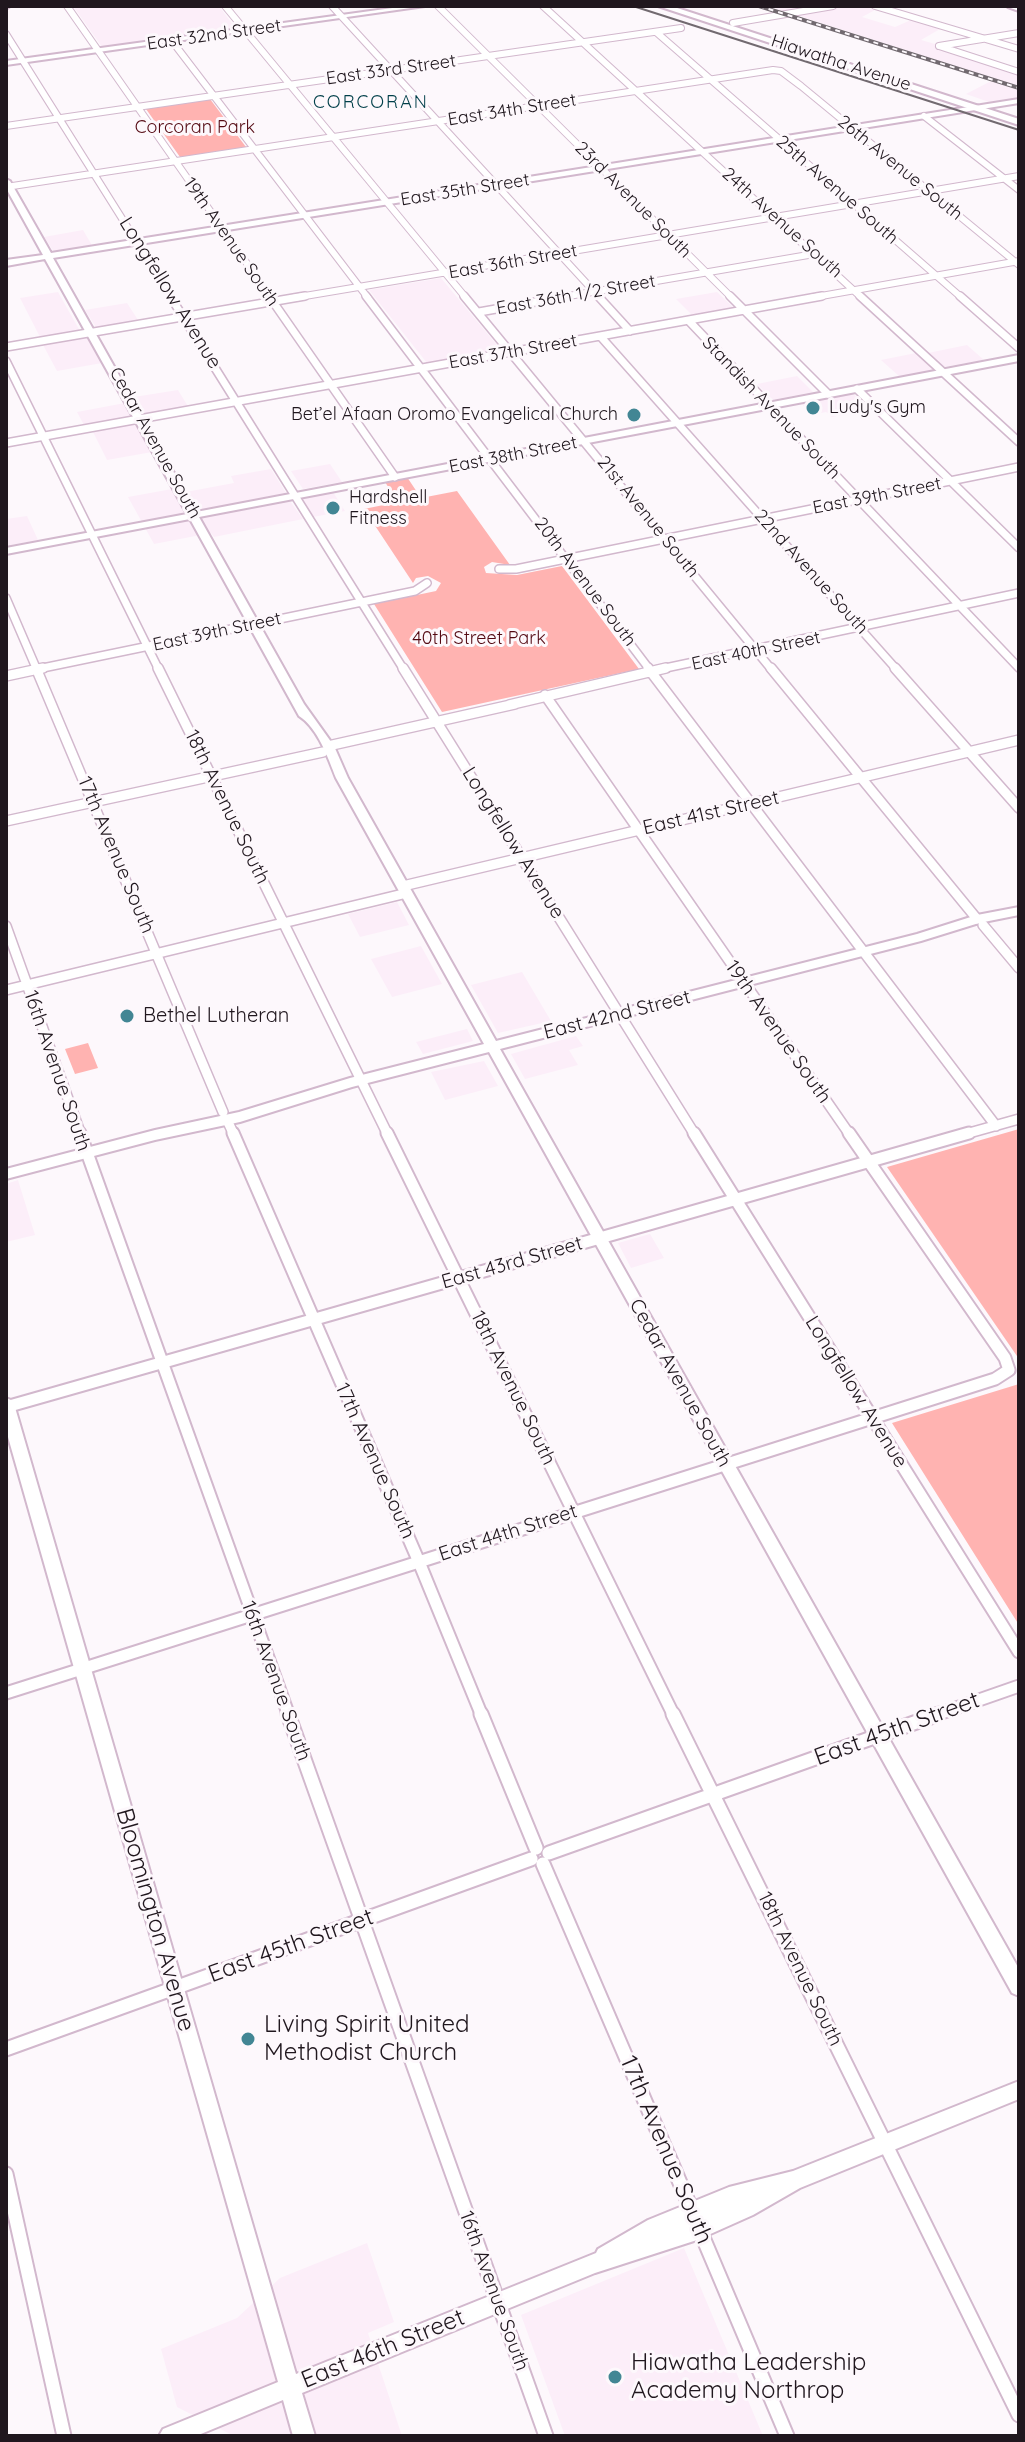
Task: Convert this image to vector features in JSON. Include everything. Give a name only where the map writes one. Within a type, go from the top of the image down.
[{"type":"highway","name":"Hiawatha Avenue","points":[[662,6],[981,107]]},
{"type":"highway","name":"Hiawatha Avenue","points":[[679,6],[1019,119]]},
{"type":"highway","points":[[943,97],[955,105],[949,110]]},
{"type":"street","name":"19th Avenue South","points":[[67,6],[395,477]]},
{"type":"street","name":"21st Avenue South","points":[[225,6],[1019,968]]},
{"type":"street","points":[[332,6],[630,331]]},
{"type":"street","name":"East 32nd Street","points":[[6,63],[422,6]]},
{"type":"street","name":"23rd Avenue South","points":[[438,6],[828,394]]},
{"type":"street","name":"24th Avenue South","points":[[543,6],[1019,442]]},
{"type":"street","points":[[733,23],[833,6]]},
{"type":"street","points":[[875,6],[1019,49]]},
{"type":"street","points":[[1010,6],[1019,9]]},
{"type":"street","name":"East 33rd Street","points":[[6,126],[681,28]]},
{"type":"street","name":"25th Avenue South","points":[[656,32],[1019,348]]},
{"type":"street","points":[[1019,33],[939,46],[1019,72]]},
{"type":"street","name":"Longfellow Avenue","points":[[6,34],[1019,1652]]},
{"type":"street","name":"20th Avenue South","points":[[172,41],[996,1126]]},
{"type":"street","name":"East 34th Street","points":[[7,185],[781,71]]},
{"type":"street","name":"26th Avenue South","points":[[781,71],[1018,263]]},
{"type":"street","name":"East 35th Street","points":[[6,263],[1019,101]]},
{"type":"street","name":"East 35th Street","points":[[924,116],[981,107]]},
{"type":"street","points":[[924,116],[1019,190]]},
{"type":"street","name":"East 36th Street","points":[[6,347],[1019,176]]},
{"type":"street","name":"Cedar Avenue South","points":[[7,185],[93,333],[1019,1987]]},
{"type":"street","name":"East 36th 1/2 Street","points":[[479,312],[814,254]]},
{"type":"street","name":"East 37th Street","points":[[6,443],[1018,263]]},
{"type":"street","name":"Standish Avenue South","points":[[689,321],[1019,668]]},
{"type":"street","name":"22nd Avenue South","points":[[601,337],[1019,808]]},
{"type":"street","name":"East 38th Street","points":[[6,551],[1019,358]]},
{"type":"street","name":"18th Avenue South","points":[[6,361],[1019,2415]]},
{"type":"street","points":[[857,389],[1019,548]]},
{"type":"street","name":"East 39th Street","points":[[499,569],[516,569],[567,559],[1019,467]]},
{"type":"street","name":"East 39th Street","points":[[6,676],[415,591],[427,583]]},
{"type":"street","name":"East 40th Street","points":[[6,821],[267,763],[368,736],[1019,593]]},
{"type":"street","name":"17th Avenue South","points":[[6,598],[225,1116],[419,1562],[540,1856],[787,2436]]},
{"type":"street","name":"19th Avenue South","points":[[546,697],[1005,1358],[1009,1370]]},
{"type":"street","name":"East 41st Street","points":[[6,990],[284,923],[521,858],[1019,740]]},
{"type":"street","name":"East 42nd Street","points":[[6,1174],[863,951],[936,933],[955,933],[980,922],[1011,918],[1019,911]]},
{"type":"street","name":"16th Avenue South","points":[[6,926],[546,2436]]},
{"type":"street","name":"East 43rd Street","points":[[6,1406],[1019,1119]]},
{"type":"street","name":"East 44th Street","points":[[6,1693],[995,1379],[1009,1370]]},
{"type":"street","name":"Bloomington Avenue","points":[[6,1406],[304,2436]]},
{"type":"street","name":"East 45th Street","points":[[6,2049],[1019,1686]]},
{"type":"street","name":"East 46th Street","points":[[170,2436],[595,2263],[649,2249],[696,2221],[749,2209],[793,2181],[1019,2090]]},
{"type":"street","points":[[6,2174],[64,2436]]},
{"type":"shaded area","points":[[73,6],[219,6],[236,29],[102,47]]},
{"type":"shaded area","points":[[768,6],[863,6],[875,10],[862,17],[895,27],[911,20],[940,29],[921,40],[935,44],[940,50],[1019,73],[1019,97],[989,102],[966,94],[995,79]]},
{"type":"shaded area","points":[[83,230],[93,247],[54,252],[44,237]]},
{"type":"shaded area","points":[[441,278],[501,350],[427,363],[369,290]]},
{"type":"shaded area","points":[[58,292],[80,331],[40,337],[20,298]]},
{"type":"shaded area","points":[[717,292],[735,309],[694,317],[676,299]]},
{"type":"shaded area","points":[[127,303],[140,323],[97,329],[85,310]]},
{"type":"shaded area","points":[[86,336],[102,363],[57,371],[42,343]]},
{"type":"shaded area","points":[[967,345],[984,360],[944,367],[928,353]]},
{"type":"shaded area","points":[[916,353],[934,370],[900,377],[881,360]]},
{"type":"shaded area","points":[[797,376],[813,392],[773,400],[757,384]]},
{"type":"shaded area","points":[[178,390],[189,408],[145,415],[134,397]]},
{"type":"shaded area","points":[[852,393],[872,409],[832,417],[826,412],[812,415],[801,403]]},
{"type":"shaded area","points":[[125,403],[132,417],[85,427],[77,412]]},
{"type":"shaded area","points":[[136,424],[152,452],[107,460],[92,430]]},
{"type":"shaded area","points":[[330,464],[342,482],[303,489],[291,471]]},
{"type":"shaded area","points":[[271,469],[286,493],[246,501],[251,508],[290,501],[303,519],[214,537],[211,533],[154,544],[128,497],[172,489],[175,494],[234,483],[231,476]]},
{"type":"shaded area","points":[[333,492],[345,511],[313,517],[303,499]]},
{"type":"shaded area","points":[[27,516],[38,540],[6,546],[6,519]]},
{"type":"shaded area","points":[[397,902],[409,925],[360,937],[348,914]]},
{"type":"shaded area","points":[[421,946],[442,984],[392,997],[371,959]]},
{"type":"shaded area","points":[[522,972],[551,1021],[498,1033],[471,985]]},
{"type":"shaded area","points":[[467,1029],[473,1041],[423,1054],[416,1042]]},
{"type":"shaded area","points":[[576,1036],[583,1046],[569,1050],[578,1065],[525,1079],[511,1054]]},
{"type":"shaded area","points":[[484,1061],[498,1086],[445,1100],[431,1072]]},
{"type":"shaded area","points":[[18,1180],[35,1235],[6,1242],[6,1184]]},
{"type":"shaded area","points":[[650,1234],[664,1258],[631,1268],[618,1243]]},
{"type":"shaded area","points":[[367,2243],[394,2322],[368,2333],[402,2436],[234,2436],[177,2407],[161,2349],[237,2318],[280,2278]]},
{"type":"shaded area","points":[[684,2248],[763,2436],[565,2436],[521,2315]]},
{"type":"green space","name":"Corcoran Park","points":[[210,99],[246,147],[180,157],[146,109]]},
{"type":"green space","name":"40th Street Park","points":[[407,477],[421,498],[457,491],[510,565],[492,562],[484,567],[486,573],[517,575],[562,566],[639,669],[442,712],[374,604],[436,591],[441,583],[428,576],[416,578],[413,583],[364,509],[398,502],[385,482]]},
{"type":"green space","points":[[88,1043],[98,1068],[75,1074],[65,1049]]},
{"type":"green space","points":[[1019,1129],[1019,1359],[887,1167]]},
{"type":"green space","points":[[1019,1384],[1019,1625],[892,1423]]},
{"type":"tram line","points":[[633,6],[1019,130]]},
{"type":"railway","points":[[759,6],[1019,88]]},
{"type":"place","name":"Ludy's Gym","points":[[813,408]]},
{"type":"place","name":"Bet’el Afaan Oromo Evangelical Church","points":[[634,415]]},
{"type":"place","name":"Hardshell Fitness","points":[[333,508]]},
{"type":"place","name":"Bethel Lutheran","points":[[127,1016]]},
{"type":"place","name":"Living Spirit United Methodist Church","points":[[248,2039]]},
{"type":"place","name":"Hiawatha Leadership Academy Northrop","points":[[615,2377]]},
{"type":"district","name":"CORCORAN","points":[[371,103]]}]
